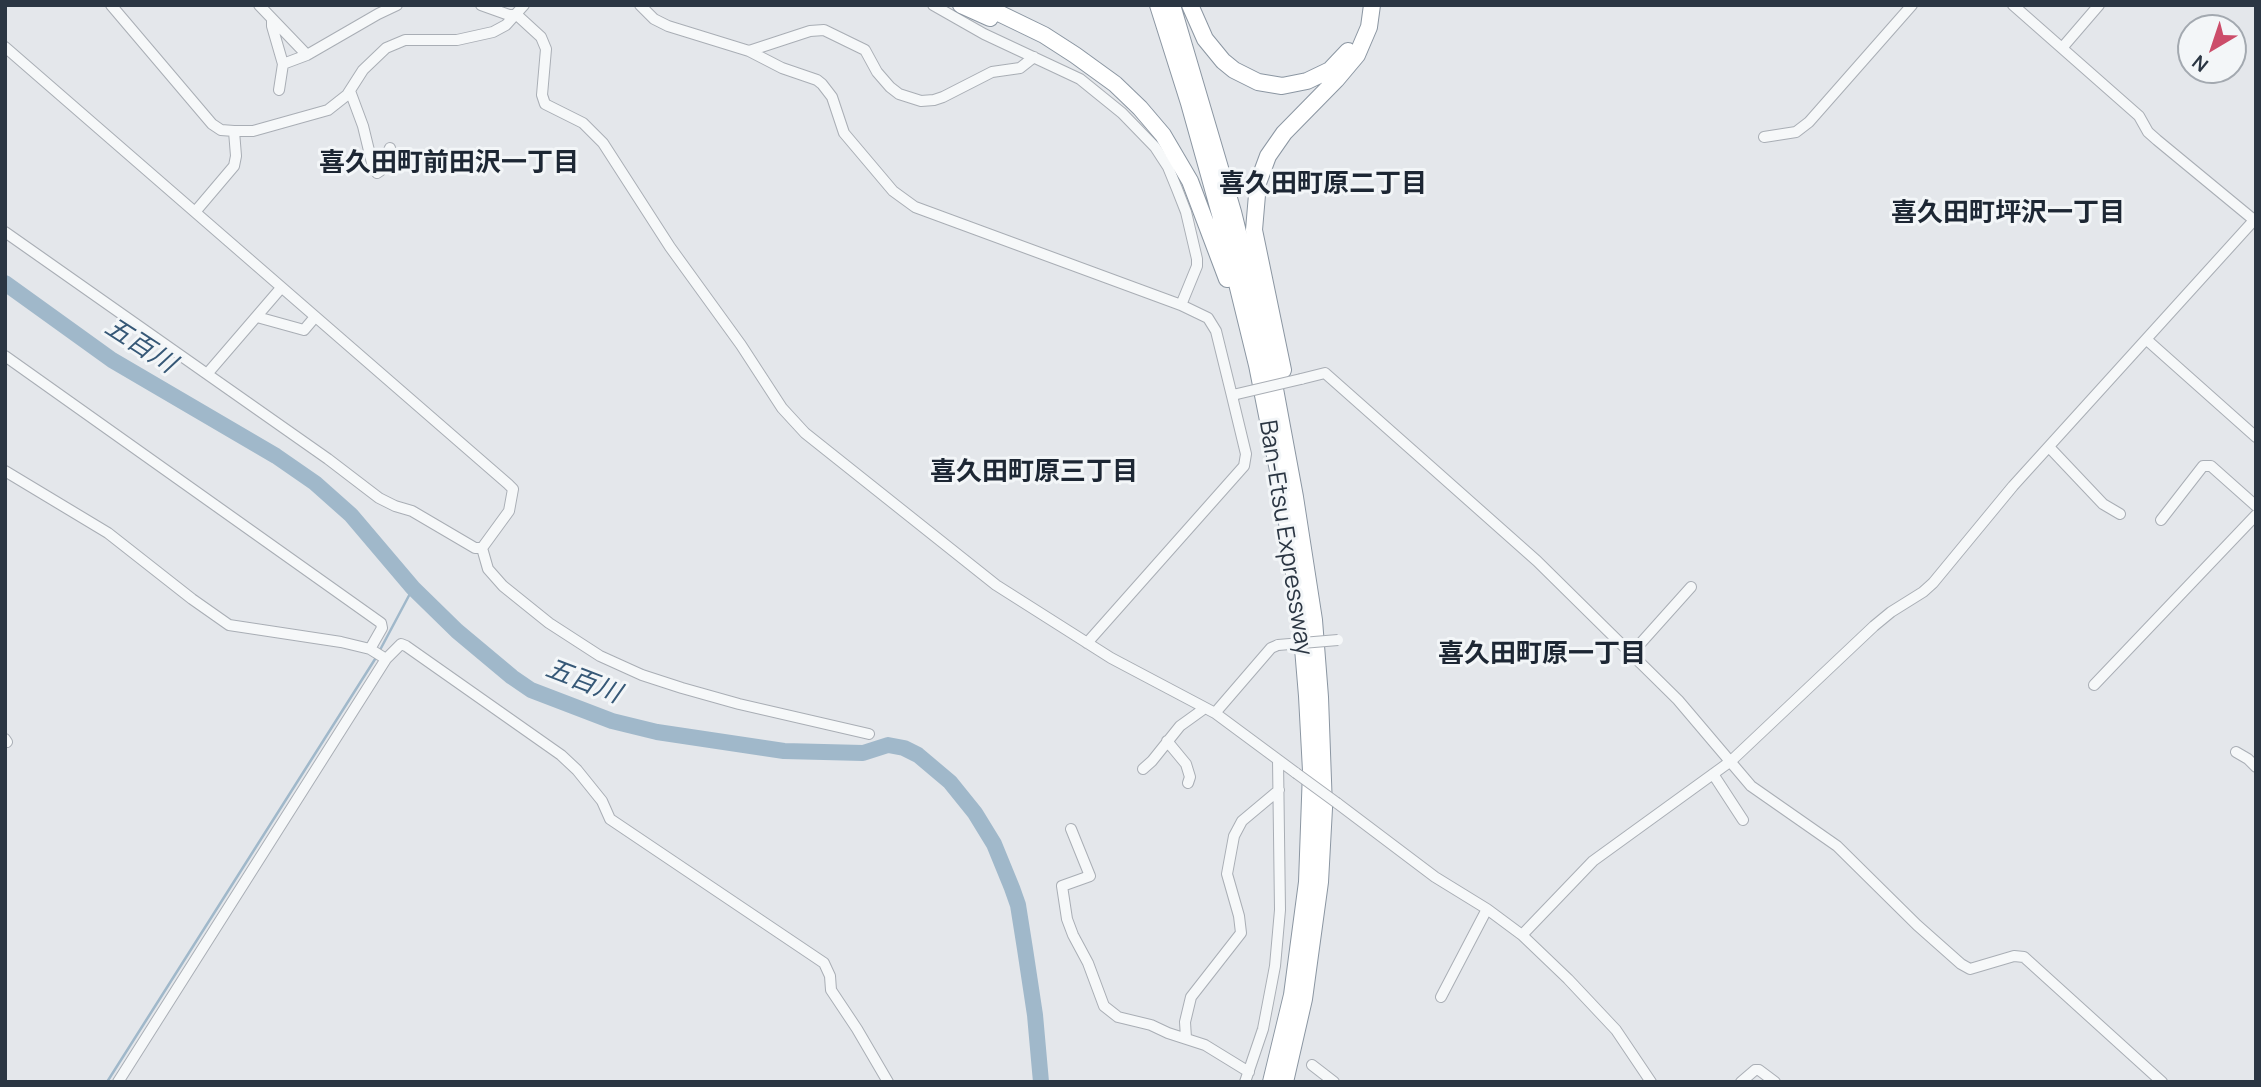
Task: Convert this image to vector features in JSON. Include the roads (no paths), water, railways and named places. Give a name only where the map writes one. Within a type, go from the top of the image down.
[{"type":"highway","points":[[961,5],[1047,40],[1075,55]]},
{"type":"highway","points":[[982,5],[1027,26],[1075,55],[1115,84],[1163,135],[1198,199],[1228,280],[1269,426]]},
{"type":"highway","name":"Ban-Etsu Expressway","points":[[1158,5],[1189,103],[1257,365],[1286,514],[1301,624],[1311,771],[1307,882],[1292,995],[1271,1082]]},
{"type":"highway","name":"Ban-Etsu Expressway","points":[[1172,5],[1205,112],[1270,362],[1314,620],[1324,808],[1320,882],[1304,999],[1284,1082]]},
{"type":"highway","points":[[1190,5],[1205,39],[1223,61],[1258,82],[1282,86],[1295,85],[1319,76],[1347,53],[1357,33],[1362,5]]},
{"type":"highway","points":[[1295,497],[1290,410],[1257,249],[1254,230],[1255,198],[1262,170],[1275,144],[1357,55],[1369,27],[1372,5]]},
{"type":"street","points":[[111,5],[212,124],[221,130],[234,131],[253,131],[328,110],[350,91],[363,70],[386,48],[400,41],[457,40],[481,35],[501,28],[517,15],[524,5]]},
{"type":"street","points":[[259,5],[307,55]]},
{"type":"street","points":[[283,64],[307,55],[397,5]]},
{"type":"street","points":[[481,5],[509,15],[517,15],[541,37],[546,49],[542,95],[545,104],[583,123],[603,143],[670,247],[795,423],[996,585],[1118,662],[1210,710],[1435,877],[1522,934],[1616,1030],[1651,1082]]},
{"type":"street","points":[[640,5],[654,19],[668,26],[749,51],[782,68],[817,80],[832,97],[844,133],[894,191],[915,207],[1181,305],[1203,314],[1213,324],[1234,395],[1246,454],[1244,466],[1087,643]]},
{"type":"street","points":[[933,5],[984,34],[1080,79],[1100,93],[1148,139],[1168,167],[1186,212],[1197,259],[1197,266],[1181,305]]},
{"type":"street","points":[[1763,136],[1796,132],[1810,122],[1912,5]]},
{"type":"street","points":[[1522,934],[1593,861],[1731,761],[1874,626],[1933,583],[2013,486],[2255,219],[2157,140],[2138,116],[2013,5]]},
{"type":"street","points":[[2062,48],[2099,5]]},
{"type":"street","points":[[272,20],[283,64],[279,90]]},
{"type":"street","points":[[749,51],[810,31],[824,30],[865,50],[877,72],[890,87],[899,94],[921,101],[943,97],[992,72],[1020,68],[1034,57]]},
{"type":"street","points":[[5,47],[513,489],[509,511],[482,548]]},
{"type":"street","points":[[350,91],[376,173],[380,171],[390,148]]},
{"type":"street","points":[[195,212],[234,166],[234,131]]},
{"type":"street","points":[[5,232],[328,459],[379,498],[412,511],[475,548],[482,548]]},
{"type":"street","points":[[207,374],[281,288]]},
{"type":"street","points":[[257,317],[304,330],[315,317]]},
{"type":"street","points":[[2147,340],[2256,437]]},
{"type":"street","points":[[5,356],[381,622],[382,628],[379,654],[118,1082]]},
{"type":"street","points":[[1234,395],[1325,373],[1537,561],[1678,700],[1756,790],[1837,846],[1961,964],[1973,969],[2014,956],[2024,957],[2162,1082]]},
{"type":"street","points":[[2049,447],[2103,504],[2120,513]]},
{"type":"street","points":[[2161,520],[2203,466],[2211,466],[2256,506]]},
{"type":"street","points":[[5,471],[108,533],[229,625],[379,654],[401,644],[406,646],[561,755],[602,801],[610,819],[824,963],[830,976],[831,990],[888,1082]]},
{"type":"street","points":[[2094,685],[2256,514]]},
{"type":"street","points":[[482,548],[488,569],[503,586],[549,623],[600,656],[682,688],[869,734]]},
{"type":"street","points":[[1631,654],[1691,587]]},
{"type":"street","points":[[1143,769],[1180,726],[1210,710],[1271,648],[1278,645],[1341,640]]},
{"type":"street","points":[[1167,741],[1186,764],[1190,777],[1188,783]]},
{"type":"street","points":[[2236,752],[2256,767]]},
{"type":"street","points":[[1072,828],[1090,876],[1062,886],[1070,928],[1088,963],[1100,1000],[1107,1010],[1118,1017],[1151,1025],[1213,1049],[1247,1077],[1263,1029],[1276,955],[1280,910],[1278,760]]},
{"type":"street","points":[[1713,774],[1743,820]]},
{"type":"street","points":[[1186,1038],[1185,1022],[1191,997],[1241,933],[1227,874],[1234,836],[1242,821],[1279,790]]},
{"type":"street","points":[[1441,997],[1486,909]]},
{"type":"street","points":[[1312,1065],[1334,1082]]},
{"type":"street","points":[[1741,1082],[1755,1070],[1759,1070],[1775,1082]]},
{"type":"waterway","name":"五百川","points":[[5,283],[112,360],[276,456],[315,483],[351,515],[413,588],[457,631],[531,690],[612,721],[657,732],[784,751],[863,753],[888,745],[904,748],[918,755],[950,782],[975,813],[994,844],[1012,888],[1018,905],[1035,1015],[1041,1082]]},
{"type":"waterway","points":[[380,650],[413,588]]},
{"type":"waterway","points":[[107,1082],[377,656]]},
{"type":"district","name":"喜久田町前田沢一丁目","points":[[449,164]]},
{"type":"district","name":"喜久田町原二丁目","points":[[1323,185]]},
{"type":"district","name":"喜久田町坪沢一丁目","points":[[2008,214]]},
{"type":"district","name":"喜久田町原三丁目","points":[[1034,473]]},
{"type":"district","name":"喜久田町原一丁目","points":[[1542,655]]}]
